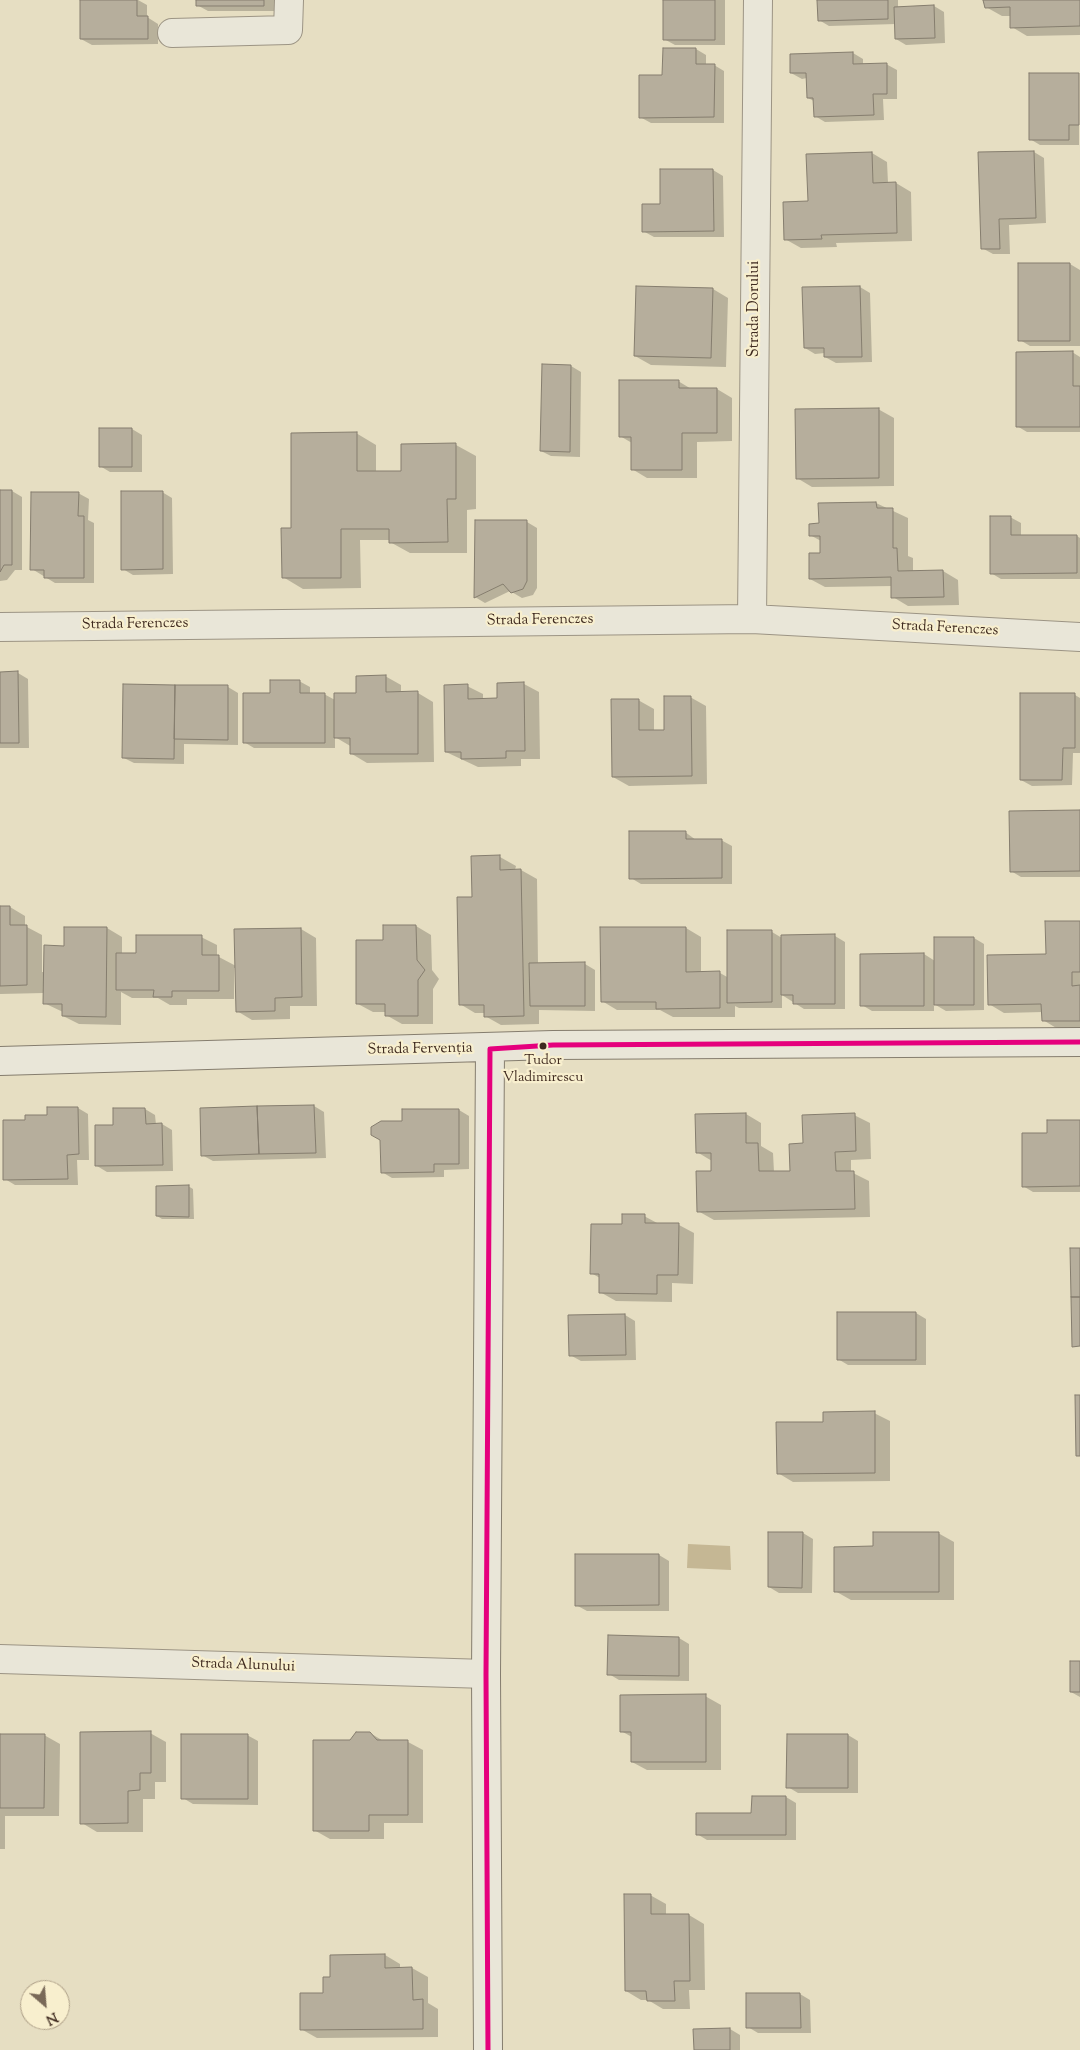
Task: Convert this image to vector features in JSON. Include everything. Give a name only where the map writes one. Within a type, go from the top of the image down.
[{"type":"street","points":[[172,32],[288,30],[289,0]]},
{"type":"street","name":"Strada Dorului","points":[[752,619],[758,0]]},
{"type":"street","name":"Strada Ferenczes","points":[[0,627],[752,619],[1080,637]]},
{"type":"street","name":"Strada Fervenția","points":[[0,1061],[490,1049],[553,1045],[1080,1042]]},
{"type":"street","points":[[488,2050],[486,1674],[490,1049]]},
{"type":"street","name":"Strada Alunului","points":[[0,1659],[486,1674]]},
{"type":"shaded area","points":[[688,1544],[730,1546],[731,1570],[687,1568]]},
{"type":"building","points":[[80,0],[137,0],[137,16],[148,16],[148,39],[80,39]]},
{"type":"building","points":[[196,0],[264,0],[264,6],[196,6]]},
{"type":"building","points":[[663,0],[715,0],[715,40],[663,40]]},
{"type":"building","points":[[817,0],[888,0],[888,19],[818,21]]},
{"type":"building","points":[[983,0],[1080,0],[1080,26],[1010,28],[1010,7],[985,8]]},
{"type":"building","points":[[934,5],[935,38],[895,39],[894,7]]},
{"type":"building","points":[[663,48],[696,48],[696,64],[715,64],[714,117],[639,118],[639,75],[662,75]]},
{"type":"building","points":[[853,52],[853,64],[887,63],[887,94],[873,94],[874,115],[814,117],[813,98],[807,98],[806,73],[790,73],[790,54]]},
{"type":"building","points":[[1029,73],[1079,73],[1079,125],[1069,125],[1069,140],[1029,140]]},
{"type":"building","points":[[1034,151],[1036,218],[999,219],[1000,249],[981,249],[978,152]]},
{"type":"building","points":[[872,152],[873,183],[896,182],[897,233],[821,235],[822,239],[784,240],[783,202],[808,201],[806,154]]},
{"type":"building","points":[[660,169],[713,169],[714,231],[642,232],[642,204],[660,204]]},
{"type":"building","points":[[1018,263],[1070,263],[1070,341],[1018,341]]},
{"type":"building","points":[[636,286],[713,288],[711,358],[634,356]]},
{"type":"building","points":[[860,286],[862,357],[824,357],[824,348],[804,348],[802,287]]},
{"type":"building","points":[[1073,351],[1073,386],[1080,386],[1080,427],[1016,427],[1016,352]]},
{"type":"building","points":[[542,364],[571,365],[570,452],[540,451]]},
{"type":"building","points":[[619,380],[679,380],[679,388],[717,388],[717,433],[682,433],[682,470],[631,470],[631,437],[619,437]]},
{"type":"building","points":[[879,408],[879,478],[796,479],[795,409]]},
{"type":"building","points":[[99,428],[132,428],[132,467],[99,467]]},
{"type":"building","points":[[357,432],[357,471],[401,471],[401,444],[456,443],[456,499],[447,499],[448,542],[389,543],[389,529],[341,529],[341,578],[282,578],[281,528],[291,528],[291,433]]},
{"type":"building","points":[[0,490],[12,490],[12,565],[4,565],[0,572]]},
{"type":"building","points":[[121,491],[163,491],[163,569],[121,570]]},
{"type":"building","points":[[31,492],[79,492],[78,516],[84,516],[84,578],[44,578],[44,570],[30,570]]},
{"type":"building","points":[[876,502],[877,508],[893,508],[893,548],[897,548],[898,571],[943,570],[944,597],[891,598],[891,577],[809,579],[809,553],[820,553],[820,536],[809,536],[809,524],[819,523],[818,503]]},
{"type":"building","points":[[990,516],[1011,516],[1011,535],[1077,535],[1077,573],[990,574]]},
{"type":"building","points":[[475,520],[527,520],[527,581],[523,589],[511,593],[503,584],[474,598]]},
{"type":"building","points":[[18,671],[19,743],[0,743],[0,672]]},
{"type":"building","points":[[386,675],[386,692],[418,691],[418,754],[350,754],[350,738],[334,738],[334,693],[356,693],[356,676]]},
{"type":"building","points":[[270,680],[300,680],[300,693],[325,693],[325,743],[243,743],[243,693],[270,693]]},
{"type":"building","points":[[524,682],[525,751],[506,751],[506,758],[461,759],[461,752],[445,752],[444,685],[468,684],[468,699],[497,698],[497,683]]},
{"type":"building","points":[[123,684],[175,685],[174,759],[122,758]]},
{"type":"building","points":[[175,685],[228,685],[228,740],[174,739]]},
{"type":"building","points":[[1020,693],[1075,693],[1075,748],[1063,748],[1062,780],[1020,780]]},
{"type":"building","points":[[664,696],[691,696],[692,776],[612,777],[611,699],[639,699],[639,730],[664,730]]},
{"type":"building","points":[[1080,810],[1080,871],[1010,872],[1009,811]]},
{"type":"building","points":[[629,831],[686,831],[686,839],[722,839],[722,878],[629,879]]},
{"type":"building","points":[[500,855],[500,870],[521,869],[524,1016],[484,1017],[484,1005],[459,1005],[457,897],[472,897],[471,856]]},
{"type":"building","points":[[0,906],[10,906],[10,925],[27,925],[27,985],[0,986]]},
{"type":"building","points":[[1045,921],[1080,921],[1080,972],[1072,972],[1072,986],[1080,985],[1080,1021],[1042,1021],[1041,1004],[988,1005],[987,955],[1046,954]]},
{"type":"building","points":[[383,925],[416,925],[417,960],[425,970],[418,980],[418,1016],[385,1016],[385,1004],[356,1004],[356,940],[383,940]]},
{"type":"building","points":[[64,927],[107,927],[106,1017],[62,1016],[62,1004],[43,1004],[44,945],[64,946]]},
{"type":"building","points":[[600,927],[686,927],[686,972],[720,971],[720,1008],[656,1009],[656,1002],[601,1002]]},
{"type":"building","points":[[301,928],[302,997],[275,998],[275,1011],[236,1012],[234,929]]},
{"type":"building","points":[[727,930],[772,930],[772,1002],[727,1003]]},
{"type":"building","points":[[835,934],[835,1004],[793,1004],[793,995],[781,995],[781,935]]},
{"type":"building","points":[[136,935],[202,935],[202,955],[219,955],[219,991],[172,991],[172,997],[153,997],[154,990],[116,990],[116,953],[136,953]]},
{"type":"building","points":[[934,937],[974,937],[974,1005],[934,1005]]},
{"type":"building","points":[[924,953],[924,1006],[860,1006],[860,954]]},
{"type":"building","points":[[585,962],[585,1006],[530,1006],[529,963]]},
{"type":"building","points":[[314,1105],[316,1153],[259,1154],[257,1106]]},
{"type":"building","points":[[257,1106],[259,1154],[201,1156],[200,1108]]},
{"type":"building","points":[[47,1107],[78,1107],[79,1154],[67,1155],[68,1179],[3,1180],[3,1120],[25,1120],[25,1115],[47,1115]]},
{"type":"building","points":[[113,1108],[145,1108],[146,1124],[162,1123],[163,1165],[95,1166],[95,1125],[113,1125]]},
{"type":"building","points":[[402,1109],[459,1109],[459,1164],[434,1164],[434,1172],[381,1173],[380,1140],[371,1135],[371,1127],[381,1121],[402,1121]]},
{"type":"building","points":[[746,1113],[746,1143],[758,1143],[759,1171],[790,1171],[789,1144],[803,1143],[802,1115],[855,1113],[856,1151],[835,1152],[836,1171],[854,1171],[855,1209],[697,1212],[696,1171],[711,1171],[711,1153],[696,1153],[695,1114]]},
{"type":"building","points":[[1047,1120],[1080,1120],[1080,1186],[1022,1187],[1022,1133],[1047,1133]]},
{"type":"building","points":[[189,1185],[189,1217],[156,1216],[156,1186]]},
{"type":"building","points":[[622,1214],[645,1214],[645,1223],[679,1223],[678,1275],[657,1275],[657,1294],[599,1293],[599,1274],[590,1274],[591,1224],[622,1224]]},
{"type":"building","points":[[1070,1248],[1080,1248],[1080,1297],[1071,1297]]},
{"type":"building","points":[[1071,1297],[1080,1297],[1080,1346],[1072,1347]]},
{"type":"building","points":[[837,1312],[916,1312],[916,1360],[837,1360]]},
{"type":"building","points":[[625,1314],[626,1355],[569,1356],[568,1315]]},
{"type":"building","points":[[1075,1395],[1080,1395],[1080,1456],[1076,1456]]},
{"type":"building","points":[[875,1411],[875,1473],[777,1474],[776,1422],[823,1422],[823,1412]]},
{"type":"building","points":[[768,1532],[803,1532],[802,1588],[768,1587]]},
{"type":"building","points":[[873,1532],[939,1532],[939,1592],[834,1592],[834,1547],[873,1546]]},
{"type":"building","points":[[575,1554],[659,1554],[659,1605],[575,1606]]},
{"type":"building","points":[[608,1635],[679,1637],[679,1676],[607,1675]]},
{"type":"building","points":[[1070,1661],[1080,1661],[1080,1692],[1070,1692]]},
{"type":"building","points":[[706,1694],[706,1762],[631,1762],[631,1732],[620,1732],[620,1695]]},
{"type":"building","points":[[151,1731],[151,1773],[140,1773],[140,1790],[128,1791],[128,1823],[80,1824],[80,1732]]},
{"type":"building","points":[[356,1732],[370,1732],[377,1740],[408,1740],[408,1815],[369,1815],[369,1831],[313,1831],[313,1740],[350,1740]]},
{"type":"building","points":[[0,1734],[45,1734],[44,1808],[0,1808]]},
{"type":"building","points":[[181,1734],[248,1734],[248,1799],[181,1799]]},
{"type":"building","points":[[787,1734],[848,1734],[848,1788],[786,1788]]},
{"type":"building","points":[[752,1796],[786,1796],[786,1835],[696,1835],[696,1813],[751,1813]]},
{"type":"building","points":[[624,1894],[651,1894],[651,1914],[689,1914],[690,1981],[674,1981],[675,2001],[647,2001],[646,1991],[625,1991]]},
{"type":"building","points":[[385,1954],[385,1968],[412,1967],[413,2000],[423,1999],[423,2029],[300,2030],[300,1993],[323,1993],[323,1977],[330,1977],[330,1955]]},
{"type":"building","points":[[746,1993],[800,1993],[801,2028],[746,2028]]},
{"type":"building","points":[[730,2028],[730,2050],[694,2050],[693,2029]]},
{"type":"transit line","points":[[490,1049],[553,1045],[1080,1042]]},
{"type":"transit line","points":[[488,2050],[486,1674],[490,1049]]},
{"type":"place","name":"Tudor Vladimirescu","points":[[543,1046]]}]
